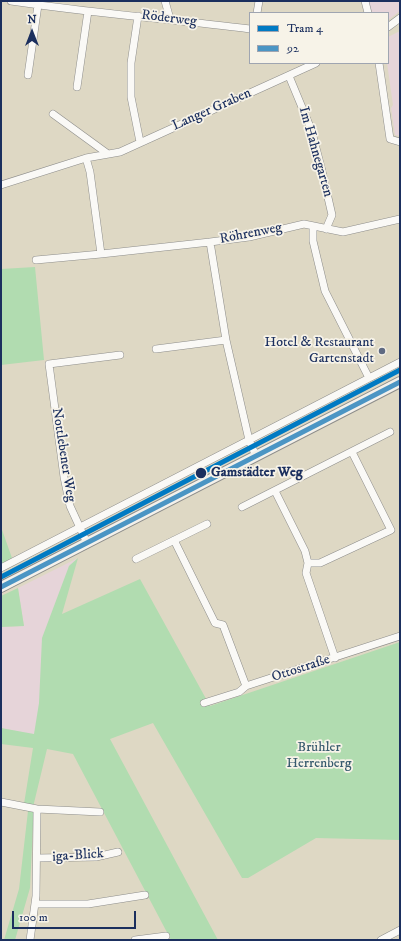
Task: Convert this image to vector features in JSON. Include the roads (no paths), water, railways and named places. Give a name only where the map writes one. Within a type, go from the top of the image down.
[{"type":"main road","points":[[1,587],[400,382]]},
{"type":"street","name":"Röderweg","points":[[11,1],[249,29]]},
{"type":"street","points":[[165,1],[170,19]]},
{"type":"street","points":[[258,12],[259,1]]},
{"type":"street","points":[[365,1],[368,12]]},
{"type":"street","points":[[28,75],[38,5]]},
{"type":"street","points":[[77,88],[88,11]]},
{"type":"street","points":[[138,16],[131,63],[131,97],[140,142]]},
{"type":"street","points":[[389,26],[400,18]]},
{"type":"street","name":"Langer Graben","points":[[1,185],[86,158],[120,152],[314,64]]},
{"type":"street","points":[[379,64],[390,139],[400,142]]},
{"type":"street","name":"Im Hahnegarten","points":[[289,76],[311,129],[321,167],[332,215],[326,229]]},
{"type":"street","points":[[53,114],[108,154]]},
{"type":"street","points":[[86,158],[90,172],[101,254]]},
{"type":"street","name":"Röhrenweg","points":[[36,260],[249,237],[304,224],[343,232],[400,219]]},
{"type":"street","points":[[313,227],[313,241],[325,291],[369,378]]},
{"type":"street","points":[[210,242],[226,340],[249,440],[256,456]]},
{"type":"street","points":[[156,349],[226,340]]},
{"type":"street","name":"Nottlebener Weg","points":[[87,543],[70,506],[64,477],[49,364],[120,355]]},
{"type":"street","points":[[1,568],[400,362]]},
{"type":"street","points":[[242,507],[390,432]]},
{"type":"street","points":[[308,564],[320,563],[391,530],[352,452]]},
{"type":"street","points":[[275,491],[305,551],[308,564],[306,573],[335,658]]},
{"type":"street","points":[[136,559],[207,524]]},
{"type":"street","points":[[174,540],[215,623],[223,625],[246,686]]},
{"type":"street","name":"Ottostraße","points":[[204,704],[239,692],[246,686],[400,636]]},
{"type":"street","points":[[1,802],[37,809],[100,812]]},
{"type":"street","name":"iga-Blick","points":[[30,940],[35,904],[37,809]]},
{"type":"street","name":"iga-Blick","points":[[37,858],[96,857],[118,852]]},
{"type":"street","points":[[35,904],[88,904],[145,895]]},
{"type":"street","points":[[382,940],[400,930]]},
{"type":"street","points":[[135,940],[166,936]]},
{"type":"tram line","name":"4","points":[[1,577],[400,370]]},
{"type":"place","name":"Hotel & Restaurant Gartenstadt","points":[[382,351]]},
{"type":"place","name":"Gamstädter Weg","points":[[201,473]]},
{"type":"park label","name":"Brühler Herrenberg","points":[[319,756]]}]
